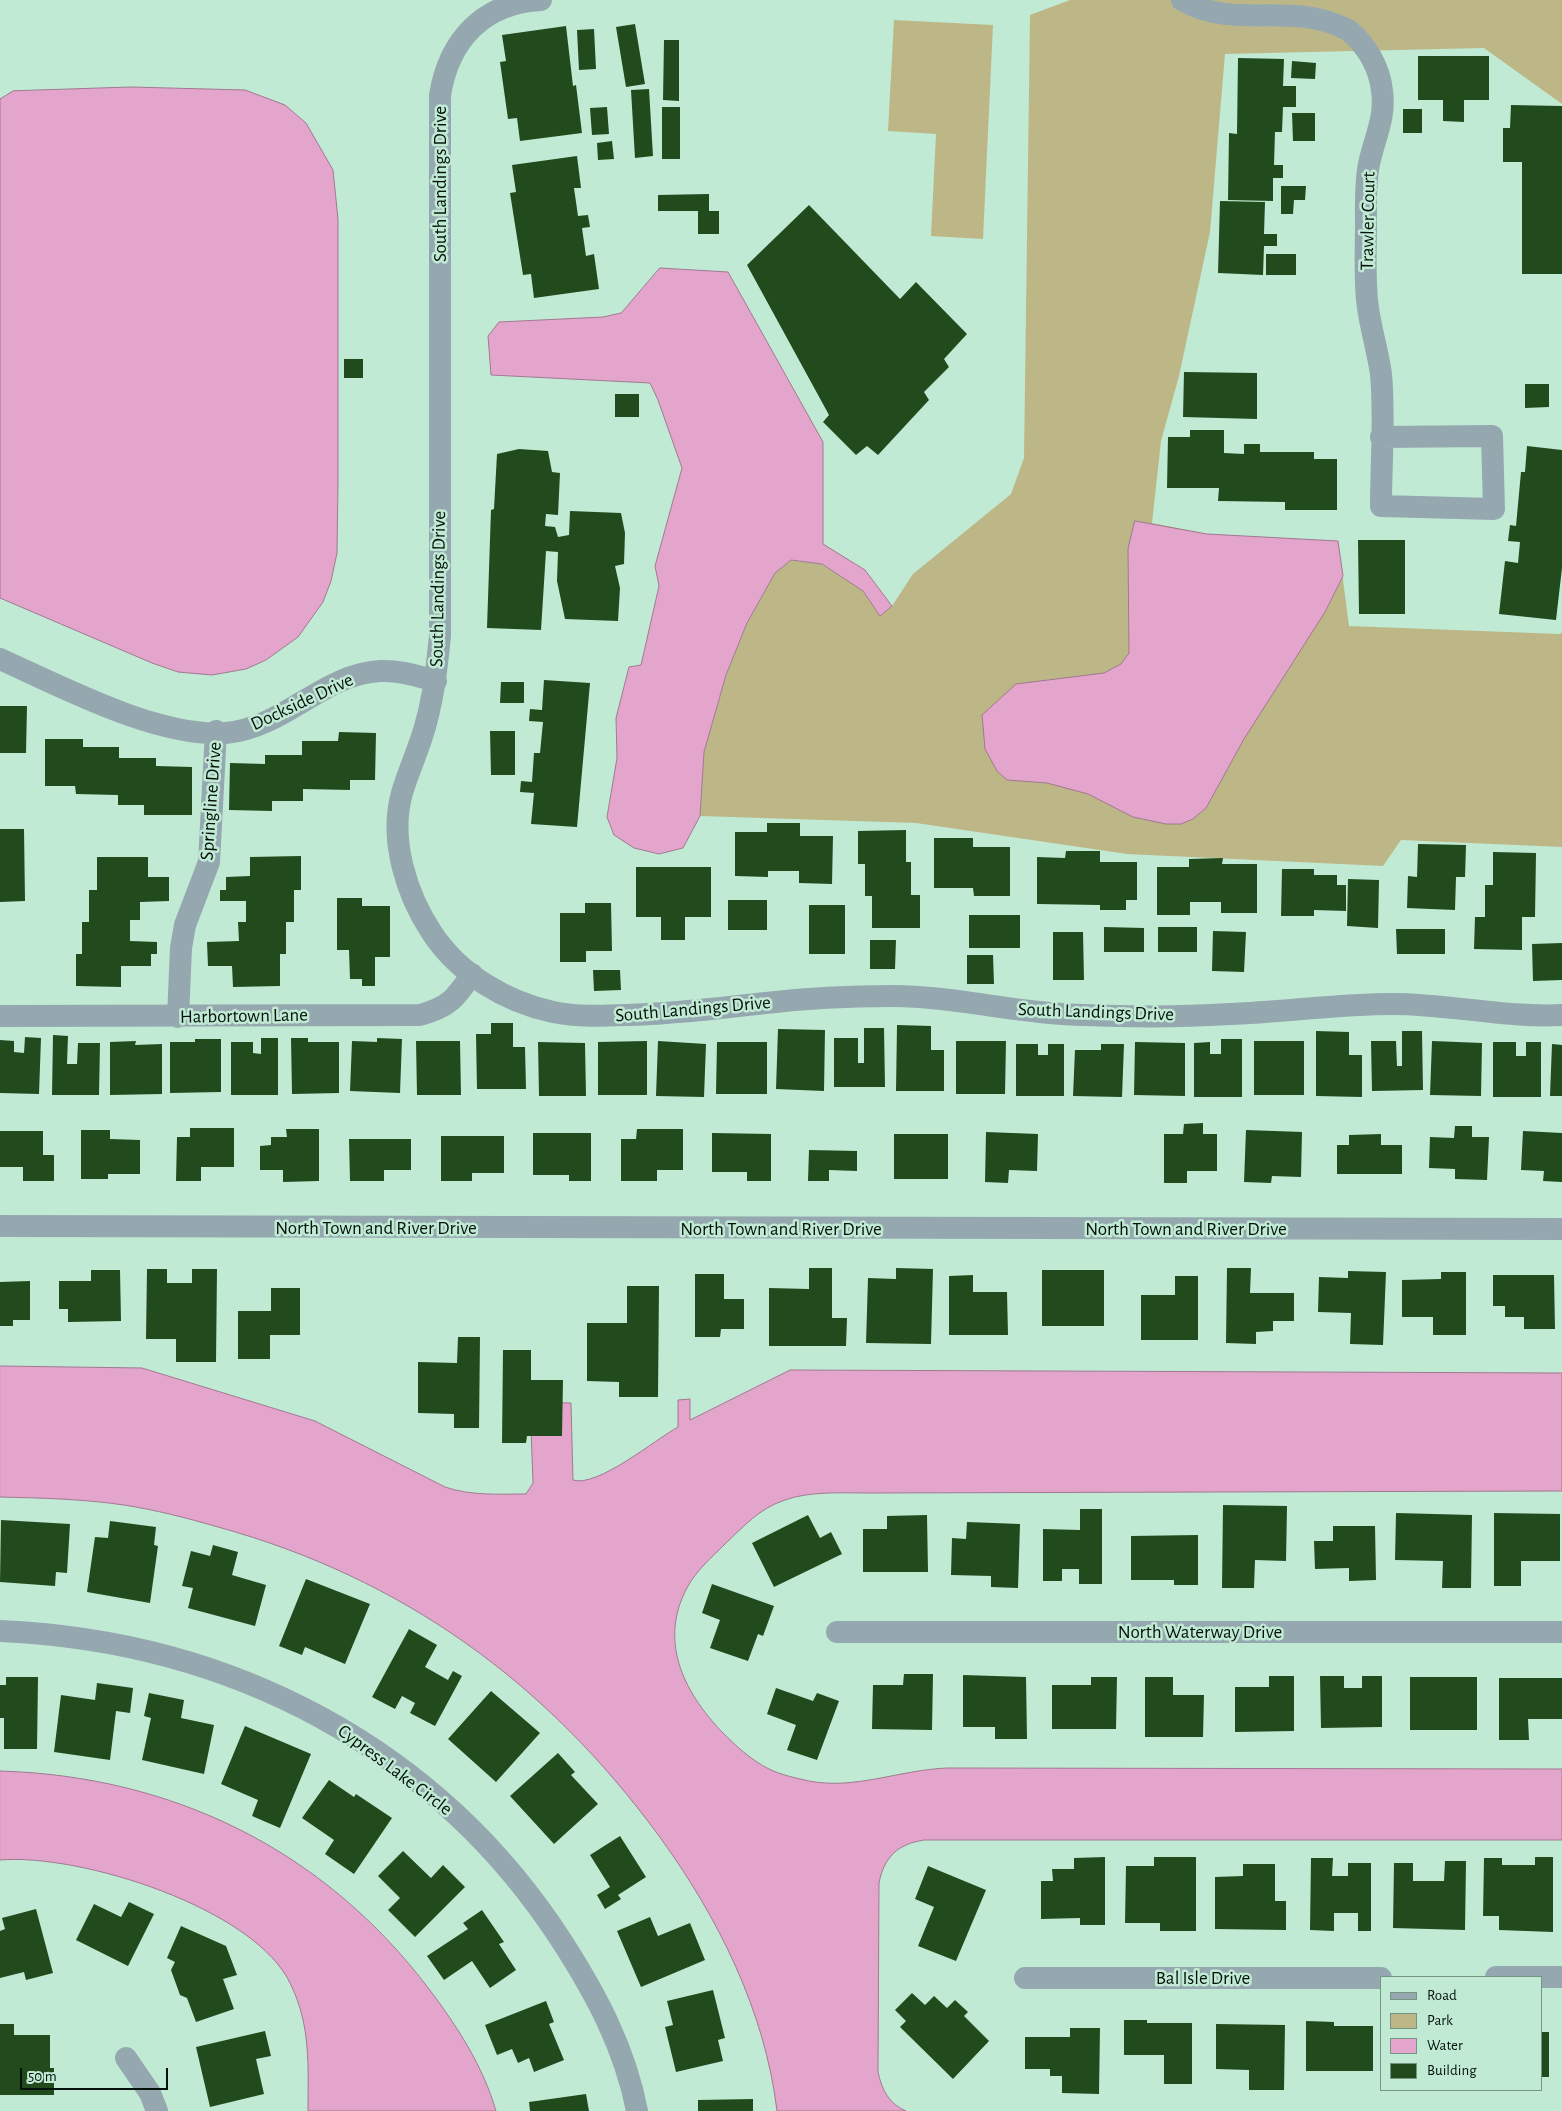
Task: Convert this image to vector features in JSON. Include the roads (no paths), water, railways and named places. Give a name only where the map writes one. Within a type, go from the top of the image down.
[{"type":"street","name":"South Landings Drive","points":[[540,0],[527,1],[503,8],[484,18],[466,33],[453,50],[443,73],[440,95],[440,636],[436,681],[426,725],[401,796],[397,821],[398,845],[402,868],[420,914],[434,936],[472,974],[508,997],[554,1012],[578,1016],[684,1013],[819,998],[896,996],[1034,1013],[1082,1016],[1229,1014],[1391,1004],[1438,1006],[1509,1014],[1562,1015]]},
{"type":"street","name":"Trawler Court","points":[[1182,0],[1209,10],[1233,12],[1288,8],[1302,9],[1327,17],[1348,30],[1365,48],[1376,67],[1382,90],[1383,114],[1369,163],[1367,185],[1367,305],[1381,375],[1381,437],[1381,506],[1494,509],[1492,436],[1381,437]]},
{"type":"street","name":"Dockside Drive","points":[[0,659],[104,705],[146,720],[191,731],[225,733],[246,729],[288,712],[319,691],[350,677],[387,671],[402,672],[436,681]]},
{"type":"street","name":"Springline Drive","points":[[178,1017],[181,948],[185,926],[209,862],[216,731]]},
{"type":"street","name":"Harbortown Lane","points":[[0,1016],[420,1015],[440,1010],[458,995],[472,974]]},
{"type":"street","name":"North Town and River Drive","points":[[0,1226],[1562,1229]]},
{"type":"street","name":"Cypress Lake Circle","points":[[0,1631],[68,1636],[118,1644],[172,1656],[217,1670],[256,1685],[314,1713],[384,1757],[430,1792],[468,1826],[496,1856],[549,1921],[604,2012],[629,2079],[637,2111]]},
{"type":"street","name":"North Waterway Drive","points":[[837,1632],[1562,1632]]},
{"type":"street","points":[[1542,1977],[1562,1977]]},
{"type":"street","name":"Bal Isle Drive","points":[[1025,1978],[1380,1978]]},
{"type":"street","points":[[126,2058],[150,2093],[157,2111]]},
{"type":"water","points":[[131,87],[245,90],[285,105],[306,123],[333,170],[338,219],[338,483],[337,553],[331,581],[323,602],[298,637],[266,660],[246,669],[212,675],[178,672],[152,663],[0,598],[0,99],[13,91]]},
{"type":"water","points":[[660,268],[728,272],[823,442],[823,544],[865,570],[892,606],[880,616],[863,591],[822,564],[791,560],[775,573],[747,623],[726,675],[704,752],[700,816],[683,848],[659,854],[634,848],[614,835],[607,817],[617,758],[616,718],[629,667],[641,665],[659,586],[655,566],[682,468],[650,383],[491,375],[488,336],[499,322],[603,317],[621,313]]},
{"type":"water","points":[[1135,521],[1207,534],[1338,541],[1343,576],[1325,612],[1244,739],[1206,808],[1193,819],[1181,824],[1166,824],[1133,817],[1088,794],[1047,783],[1007,780],[997,771],[985,749],[982,715],[1016,684],[1104,673],[1121,664],[1129,653],[1128,549]]},
{"type":"water","points":[[0,1366],[142,1368],[315,1421],[445,1487],[465,1492],[495,1494],[526,1494],[533,1483],[530,1402],[571,1403],[573,1480],[583,1481],[611,1470],[678,1427],[678,1400],[690,1399],[690,1420],[790,1370],[1562,1373],[1562,1491],[836,1493],[805,1495],[776,1503],[760,1513],[746,1524],[696,1575],[688,1586],[679,1606],[675,1626],[675,1645],[679,1664],[686,1682],[708,1716],[722,1732],[750,1757],[769,1769],[809,1781],[843,1783],[947,1768],[1562,1769],[1562,1840],[924,1840],[915,1842],[894,1853],[884,1866],[879,1883],[878,2072],[887,2096],[906,2111],[777,2111],[762,2037],[750,2001],[736,1966],[701,1899],[659,1836],[615,1781],[569,1730],[519,1684],[466,1643],[409,1607],[349,1575],[285,1549],[171,1514],[109,1503],[46,1498],[0,1497]]},
{"type":"water","points":[[0,1771],[64,1776],[125,1788],[184,1806],[240,1830],[293,1860],[342,1897],[388,1940],[429,1989],[468,2047],[491,2094],[496,2111],[308,2111],[307,2047],[302,2016],[291,1985],[272,1957],[242,1932],[204,1910],[162,1891],[118,1876],[74,1866],[34,1860],[0,1860]]}]
